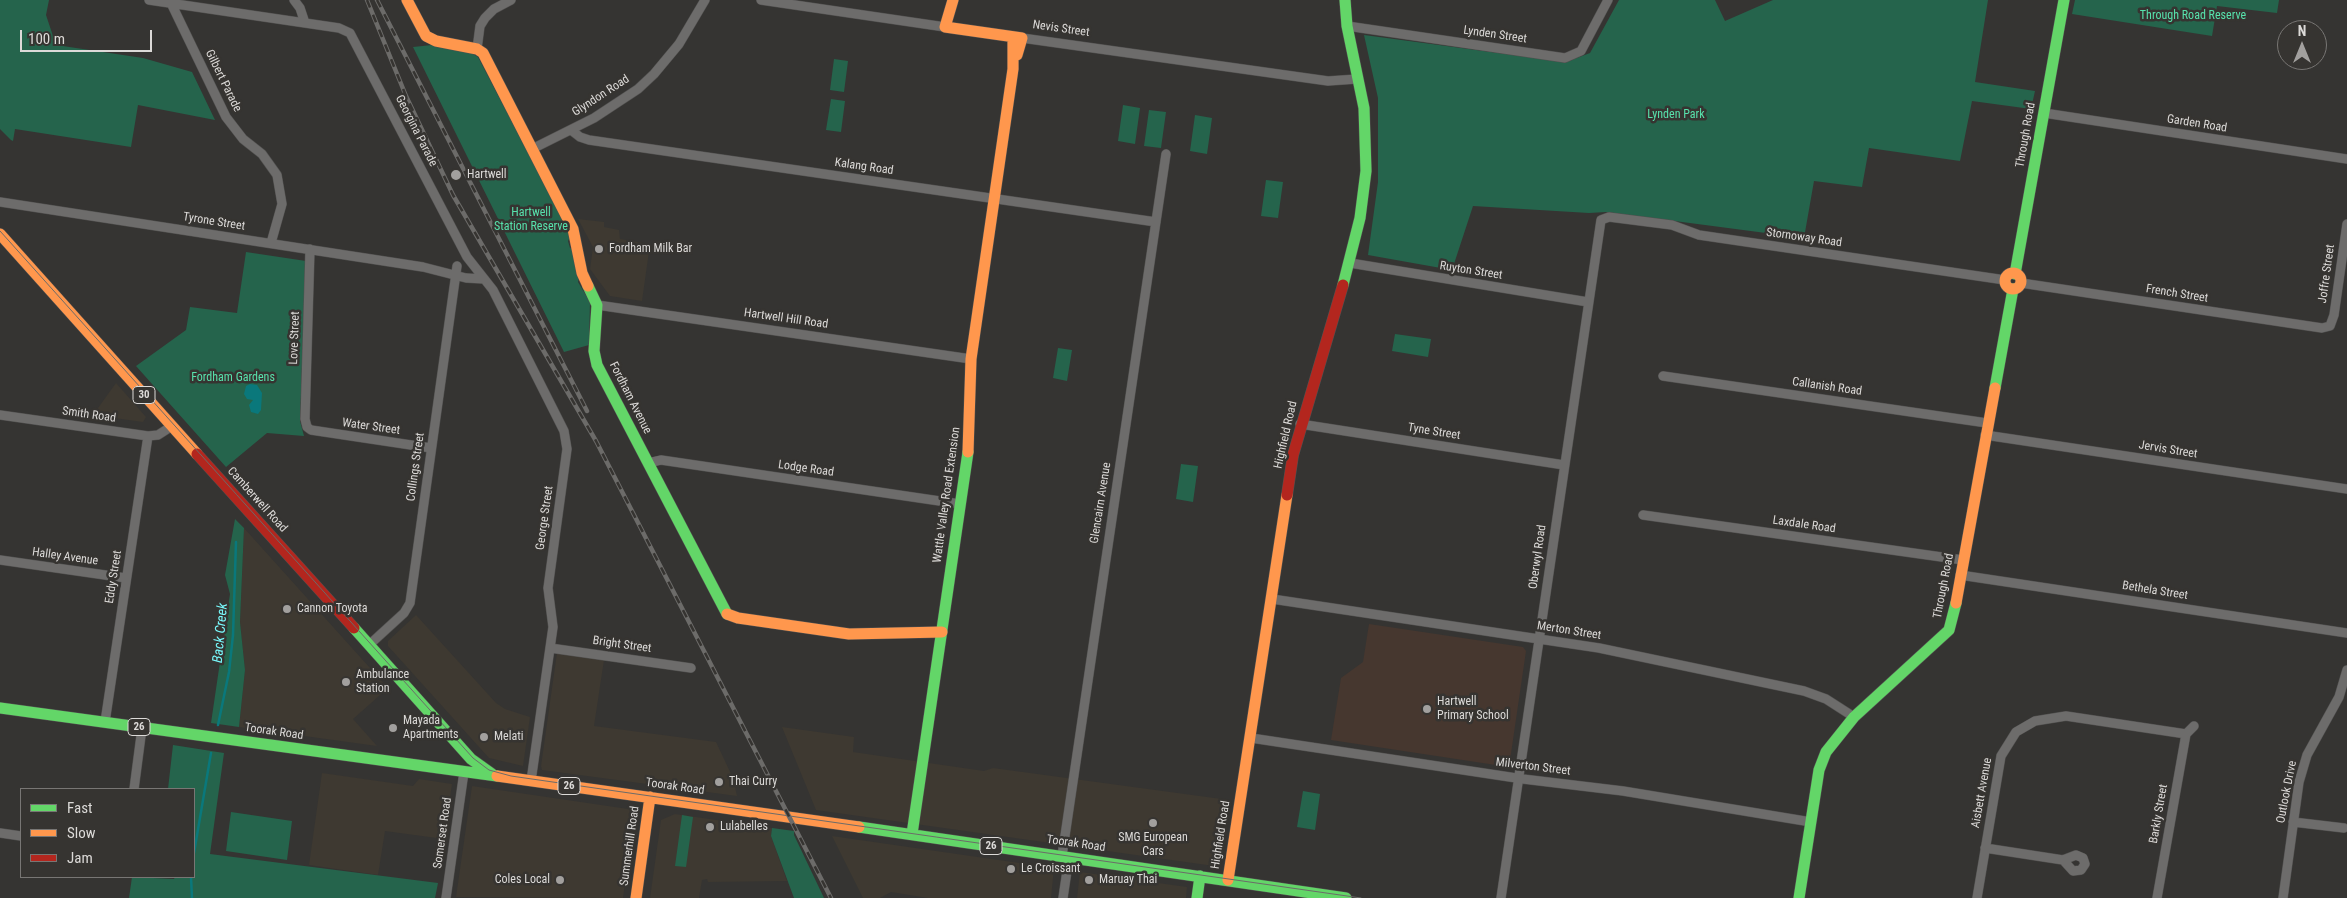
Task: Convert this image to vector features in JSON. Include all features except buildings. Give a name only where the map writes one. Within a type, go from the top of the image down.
[{"type":"main road","points":[[407,0],[424,33],[429,38],[477,49]]},
{"type":"main road","points":[[949,27],[953,0]]},
{"type":"main road","name":"Highfield Road","points":[[1228,880],[1293,455],[1300,424],[1350,263],[1360,218],[1366,171],[1364,108],[1347,26],[1345,0]]},
{"type":"main road","name":"Through Road","points":[[1800,898],[1819,770],[1826,752],[1854,717],[1940,640],[1949,630],[1953,618],[2064,0]]},
{"type":"main road","name":"Nevis Street","points":[[949,27],[1018,37]]},
{"type":"main road","name":"Wattle Valley Road Extension","points":[[912,834],[971,432],[971,359],[1018,37]]},
{"type":"main road","name":"Fordham Avenue","points":[[477,49],[485,57],[573,229],[582,273],[597,305],[595,360],[720,603],[729,615],[849,634],[942,632]]},
{"type":"main road","name":"Camberwell Road","points":[[0,234],[478,766],[501,777]]},
{"type":"main road","name":"Toorak Road","points":[[0,708],[650,797],[1346,898]]},
{"type":"main road","points":[[442,769],[451,767],[456,762],[458,744]]},
{"type":"main road","name":"Summerhill Road","points":[[636,898],[650,797]]},
{"type":"main road","points":[[1197,898],[1200,876]]},
{"type":"street","name":"Georgina Parade","points":[[149,0],[339,28],[353,36],[467,257],[484,279]]},
{"type":"street","points":[[293,0],[301,23]]},
{"type":"street","points":[[477,49],[480,26],[485,18],[494,9],[511,0]]},
{"type":"street","name":"Glyndon Road","points":[[532,149],[616,105],[654,74],[679,44],[705,0]]},
{"type":"street","name":"Nevis Street","points":[[761,0],[949,27]]},
{"type":"street","name":"Lynden Street","points":[[1347,26],[1565,58],[1581,51],[1608,0]]},
{"type":"street","name":"Gilbert Parade","points":[[171,3],[226,117],[243,139],[262,154],[277,175],[282,204],[271,243]]},
{"type":"street","name":"Nevis Street","points":[[1018,37],[1328,82],[1357,79]]},
{"type":"street","name":"Garden Road","points":[[2044,113],[2347,159]]},
{"type":"street","name":"Kalang Road","points":[[571,130],[580,137],[589,140],[1156,222]]},
{"type":"street","name":"Glencairn Avenue","points":[[1063,898],[1065,856],[1166,154]]},
{"type":"street","name":"Tyrone Street","points":[[0,202],[456,271],[484,279]]},
{"type":"street","name":"Stornoway Road","points":[[1601,220],[1609,217],[1672,225],[1699,235],[2013,282]]},
{"type":"street","name":"Oberwyl Road","points":[[1501,898],[1601,220]]},
{"type":"street","name":"Joffre Street","points":[[2330,326],[2334,316],[2345,250],[2347,224]]},
{"type":"street","name":"Love Street","points":[[307,427],[305,419],[310,249]]},
{"type":"street","points":[[456,271],[467,257]]},
{"type":"street","name":"Ruyton Street","points":[[1350,263],[1588,302]]},
{"type":"street","name":"Collings Street","points":[[369,645],[404,613],[410,603],[456,271]]},
{"type":"street","name":"George Street","points":[[484,279],[493,290],[567,436],[567,455],[548,588],[553,622],[531,781]]},
{"type":"street","name":"French Street","points":[[2013,282],[2322,328],[2330,326]]},
{"type":"street","name":"Hartwell Hill Road","points":[[597,305],[971,359]]},
{"type":"street","name":"Callanish Road","points":[[1663,376],[1987,423]]},
{"type":"street","name":"Smith Road","points":[[0,415],[148,436],[161,434],[172,426]]},
{"type":"street","name":"Tyne Street","points":[[1300,424],[1564,465]]},
{"type":"street","name":"Water Street","points":[[307,427],[315,431],[431,448]]},
{"type":"street","name":"Jervis Street","points":[[1985,435],[2347,490]]},
{"type":"street","name":"Eddy Street","points":[[105,722],[148,436]]},
{"type":"street","name":"Lodge Road","points":[[648,463],[661,460],[960,504]]},
{"type":"street","name":"Laxdale Road","points":[[1643,515],[1963,560]]},
{"type":"street","name":"Halley Avenue","points":[[0,560],[126,578]]},
{"type":"street","name":"Bethela Street","points":[[1960,574],[2347,633]]},
{"type":"street","name":"Merton Street","points":[[1272,599],[1599,648],[1804,691],[1826,699],[1854,717]]},
{"type":"street","name":"Bright Street","points":[[550,648],[691,668]]},
{"type":"street","name":"Outlook Drive","points":[[2283,898],[2299,782],[2307,755],[2339,697],[2347,670]]},
{"type":"street","name":"Aisbett Avenue","points":[[1977,898],[2001,756],[2016,732],[2035,720],[2066,716],[2186,734]]},
{"type":"street","points":[[2186,734],[2194,726]]},
{"type":"street","points":[[134,788],[142,728]]},
{"type":"street","name":"Barkly Street","points":[[2157,898],[2186,734]]},
{"type":"street","name":"Milverton Street","points":[[1251,738],[1518,778],[1623,791],[1811,822]]},
{"type":"street","name":"Somerset Road","points":[[446,898],[464,772]]},
{"type":"street","points":[[2293,822],[2344,828]]},
{"type":"street","points":[[0,833],[20,836]]},
{"type":"street","points":[[1985,848],[2063,860]]},
{"type":"shaded area","points":[[578,219],[604,222],[604,227],[619,230],[620,239],[650,244],[642,301],[610,296],[590,269],[593,247]]},
{"type":"shaded area","points":[[116,383],[146,417],[143,422],[93,415]]},
{"type":"shaded area","points":[[244,528],[388,688],[353,719],[377,746],[239,727],[245,670],[240,622]]},
{"type":"shaded area","points":[[416,615],[496,703],[505,709],[530,717],[523,766],[489,758],[388,646],[388,641]]},
{"type":"shaded area","name":"Hartwell Primary School","points":[[1369,624],[1523,647],[1526,651],[1509,767],[1331,740],[1341,678],[1363,662]]},
{"type":"shaded area","points":[[557,653],[604,660],[594,726],[716,742],[733,778],[737,796],[542,770],[541,766]]},
{"type":"shaded area","points":[[782,727],[854,737],[853,752],[984,771],[993,768],[1229,800],[1220,861],[1214,866],[816,810]]},
{"type":"shaded area","points":[[322,773],[413,786],[419,779],[452,784],[444,839],[385,831],[378,875],[309,865]]},
{"type":"shaded area","points":[[472,786],[635,810],[623,898],[456,897]]},
{"type":"shaded area","points":[[675,814],[772,828],[771,836],[787,881],[708,882],[707,879],[702,880],[699,898],[650,898],[661,820]]},
{"type":"shaded area","points":[[832,836],[1054,868],[1051,898],[928,898],[891,892],[880,898],[863,898]]},
{"type":"shaded area","points":[[1080,872],[1187,887],[1186,898],[1077,898]]},
{"type":"green space","points":[[0,0],[49,0],[46,15],[56,45],[143,58],[192,72],[215,120],[138,105],[131,147],[15,129],[13,141],[11,140],[0,129]]},
{"type":"green space","name":"Lynden Park","points":[[1619,0],[1715,0],[1725,21],[1773,0],[1988,0],[1975,82],[2035,91],[2031,109],[1972,101],[1960,161],[1869,148],[1862,187],[1814,181],[1804,238],[1606,212],[1589,213],[1473,206],[1452,270],[1368,255],[1378,182],[1378,98],[1364,35],[1566,62],[1590,53]]},
{"type":"green space","name":"Through Road Reserve","points":[[2075,0],[2279,0],[2277,13],[2217,6],[2212,36],[2072,14]]},
{"type":"green space","name":"Hartwell Station Reserve","points":[[432,45],[470,52],[478,57],[556,206],[570,237],[568,241],[570,248],[573,249],[579,278],[578,282],[590,302],[589,345],[564,352],[413,47]]},
{"type":"green space","points":[[834,59],[848,61],[844,92],[830,90]]},
{"type":"green space","points":[[831,99],[845,101],[841,132],[826,130]]},
{"type":"green space","points":[[1123,105],[1140,108],[1135,144],[1118,141]]},
{"type":"green space","points":[[1149,110],[1166,112],[1161,148],[1144,146]]},
{"type":"green space","points":[[1195,115],[1212,118],[1207,154],[1190,151]]},
{"type":"green space","points":[[1266,180],[1283,182],[1278,218],[1261,216]]},
{"type":"green space","name":"Fordham Gardens","points":[[246,252],[306,261],[300,421],[304,436],[267,433],[226,467],[136,366],[186,330],[190,307],[237,313]]},
{"type":"green space","points":[[1395,334],[1431,339],[1428,357],[1392,351]]},
{"type":"green space","points":[[1058,348],[1072,350],[1067,381],[1053,378]]},
{"type":"green space","points":[[1181,464],[1198,466],[1193,502],[1176,499]]},
{"type":"green space","points":[[235,519],[244,528],[240,622],[245,670],[239,727],[211,723],[230,594],[225,575]]},
{"type":"green space","points":[[173,745],[224,753],[210,854],[438,883],[435,898],[129,898],[132,878],[195,878],[195,788],[168,788]]},
{"type":"green space","points":[[1303,791],[1320,794],[1315,830],[1297,827]]},
{"type":"green space","points":[[231,812],[292,821],[287,860],[226,851]]},
{"type":"green space","points":[[682,815],[693,817],[686,867],[675,866]]},
{"type":"green space","points":[[772,828],[794,831],[794,835],[824,898],[794,898],[771,836]]},
{"type":"water","points":[[250,384],[257,385],[262,393],[261,410],[258,414],[251,412],[249,405],[253,400],[247,399],[244,394],[246,386]]},
{"type":"waterway","name":"Back Creek","points":[[218,725],[229,672],[233,635],[236,542]]},
{"type":"waterway","name":"Back Creek","points":[[195,847],[211,753]]},
{"type":"waterway","name":"Back Creek","points":[[191,878],[192,898]]},
{"type":"tram line","points":[[0,231],[473,758],[489,770],[511,776],[1361,898]]},
{"type":"railway","points":[[367,0],[406,96],[453,195],[596,441],[831,898]]},
{"type":"railway","points":[[377,0],[587,411]]},
{"type":"traffic: fast","points":[[1343,285],[1360,218],[1366,171],[1364,108],[1347,26],[1345,0]]},
{"type":"traffic: fast","points":[[2015,274],[2064,0]]},
{"type":"traffic: fast","points":[[588,286],[597,305],[594,351],[597,365],[727,614]]},
{"type":"traffic: fast","points":[[1995,388],[2013,289]]},
{"type":"traffic: fast","points":[[912,834],[968,452]]},
{"type":"traffic: fast","points":[[1799,898],[1819,770],[1826,752],[1854,717],[1949,630],[1956,603]]},
{"type":"traffic: fast","points":[[354,628],[471,759],[492,774]]},
{"type":"traffic: fast","points":[[0,708],[497,776]]},
{"type":"traffic: fast","points":[[859,827],[1346,898]]},
{"type":"traffic: fast","points":[[1197,898],[1200,876]]},
{"type":"traffic: slow","points":[[407,0],[426,36],[436,41],[477,49],[483,53],[573,229],[582,273],[588,286]]},
{"type":"traffic: slow","points":[[953,0],[945,27],[1022,38],[1017,55]]},
{"type":"traffic: slow","points":[[968,452],[971,359],[1013,69],[1013,37]]},
{"type":"traffic: slow","points":[[0,234],[197,454]]},
{"type":"traffic: slow","points":[[2013,273],[2021,281],[2013,289],[2005,281],[2013,273]]},
{"type":"traffic: slow","points":[[1956,603],[1995,388]]},
{"type":"traffic: slow","points":[[1228,880],[1287,495]]},
{"type":"traffic: slow","points":[[727,614],[738,618],[849,634],[942,632]]},
{"type":"traffic: slow","points":[[497,776],[859,827]]},
{"type":"traffic: slow","points":[[636,898],[650,797]]},
{"type":"traffic: jam","points":[[1287,495],[1293,455],[1343,285]]},
{"type":"traffic: jam","points":[[197,454],[354,628]]},
{"type":"place","name":"Hartwell","points":[[456,175]]},
{"type":"place","name":"Fordham Milk Bar","points":[[599,249]]},
{"type":"place","name":"Cannon Toyota","points":[[287,609]]},
{"type":"place","name":"Ambulance Station","points":[[346,682]]},
{"type":"place","name":"Hartwell Primary School","points":[[1427,709]]},
{"type":"place","name":"Mayada Apartments","points":[[393,728]]},
{"type":"place","name":"Melati","points":[[484,737]]},
{"type":"place","name":"Thai Curry","points":[[719,782]]},
{"type":"place","name":"SMG European Cars","points":[[1153,823]]},
{"type":"place","name":"Lulabelles","points":[[710,827]]},
{"type":"place","name":"Le Croissant","points":[[1011,869]]},
{"type":"place","name":"Coles Local","points":[[560,880]]},
{"type":"place","name":"Maruay Thai","points":[[1089,880]]}]
